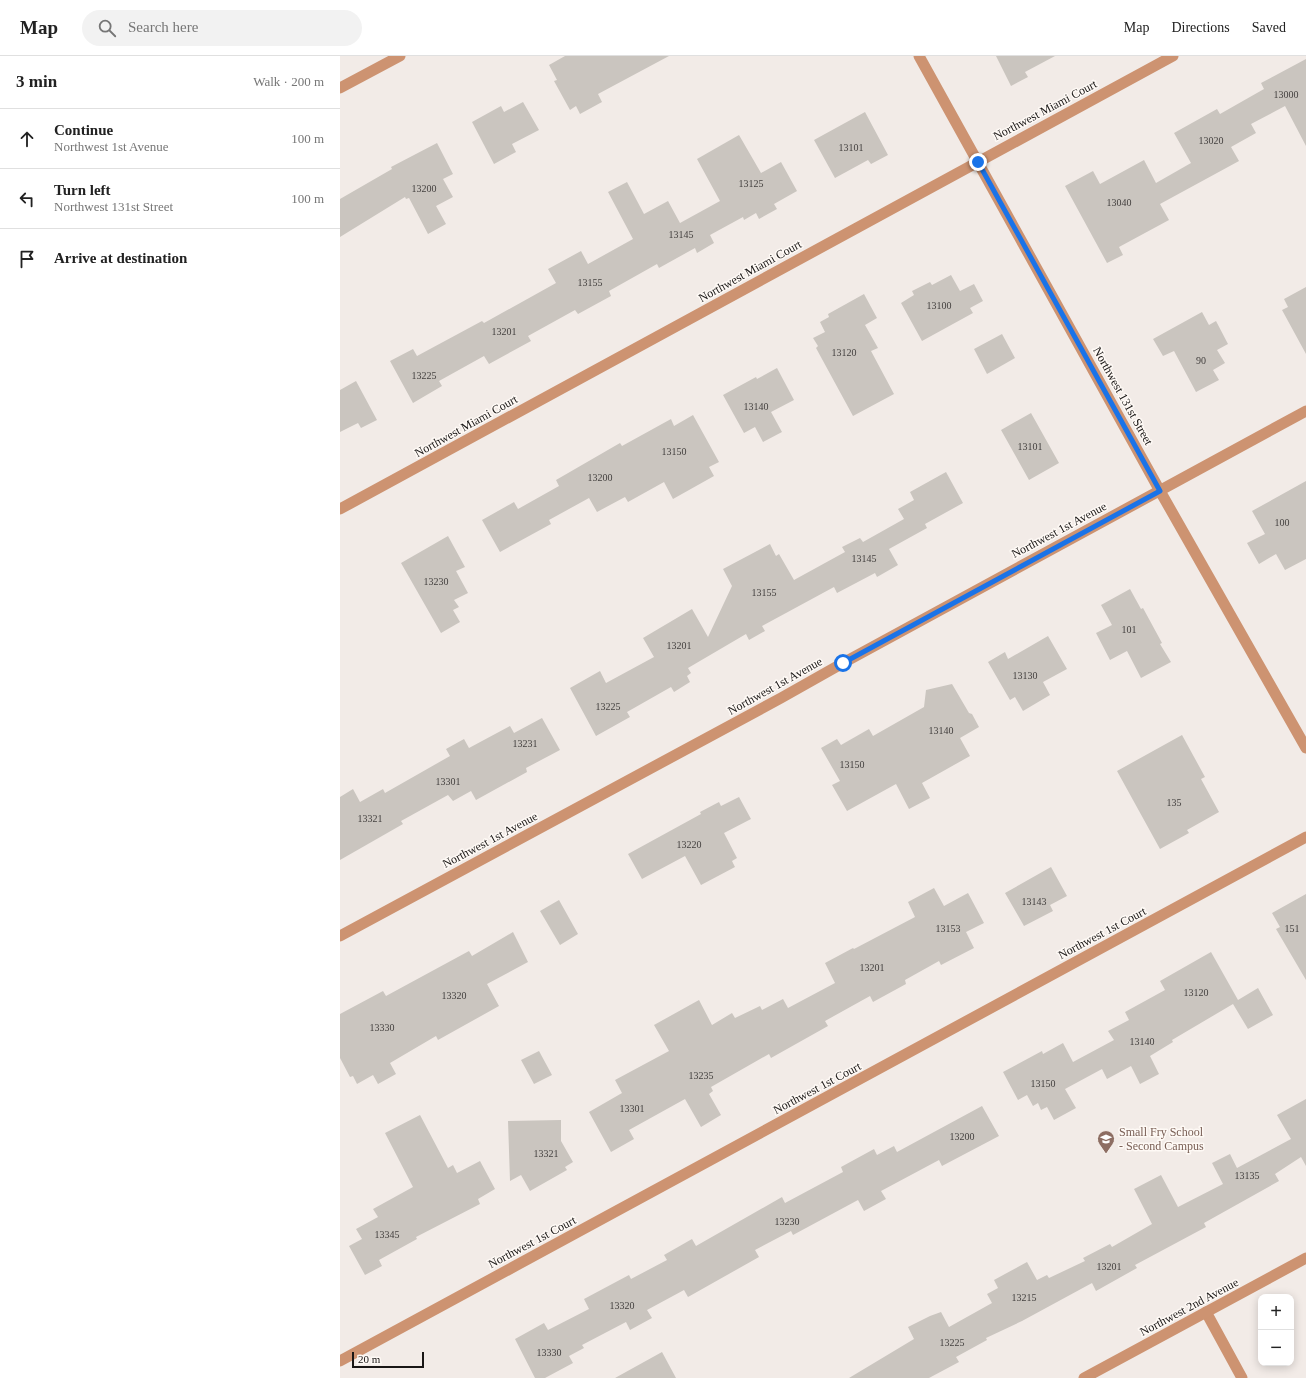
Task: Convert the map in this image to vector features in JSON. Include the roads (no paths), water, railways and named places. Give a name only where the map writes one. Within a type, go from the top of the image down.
[{"type":"street","points":[[340,88],[400,56]]},
{"type":"street","name":"Northwest 131st Street","points":[[918,56],[1160,491],[1306,748]]},
{"type":"street","name":"Northwest Miami Court","points":[[340,509],[1173,56]]},
{"type":"street","name":"Northwest 1st Avenue","points":[[340,936],[781,698],[1306,411]]},
{"type":"street","name":"Northwest 1st Court","points":[[340,1362],[1306,837]]},
{"type":"street","name":"Northwest 2nd Avenue","points":[[1084,1378],[1306,1258]]},
{"type":"street","points":[[1206,1312],[1242,1378]]},
{"type":"place","name":"Small Fry School - Second Campus","points":[[1106,1154]]}]
